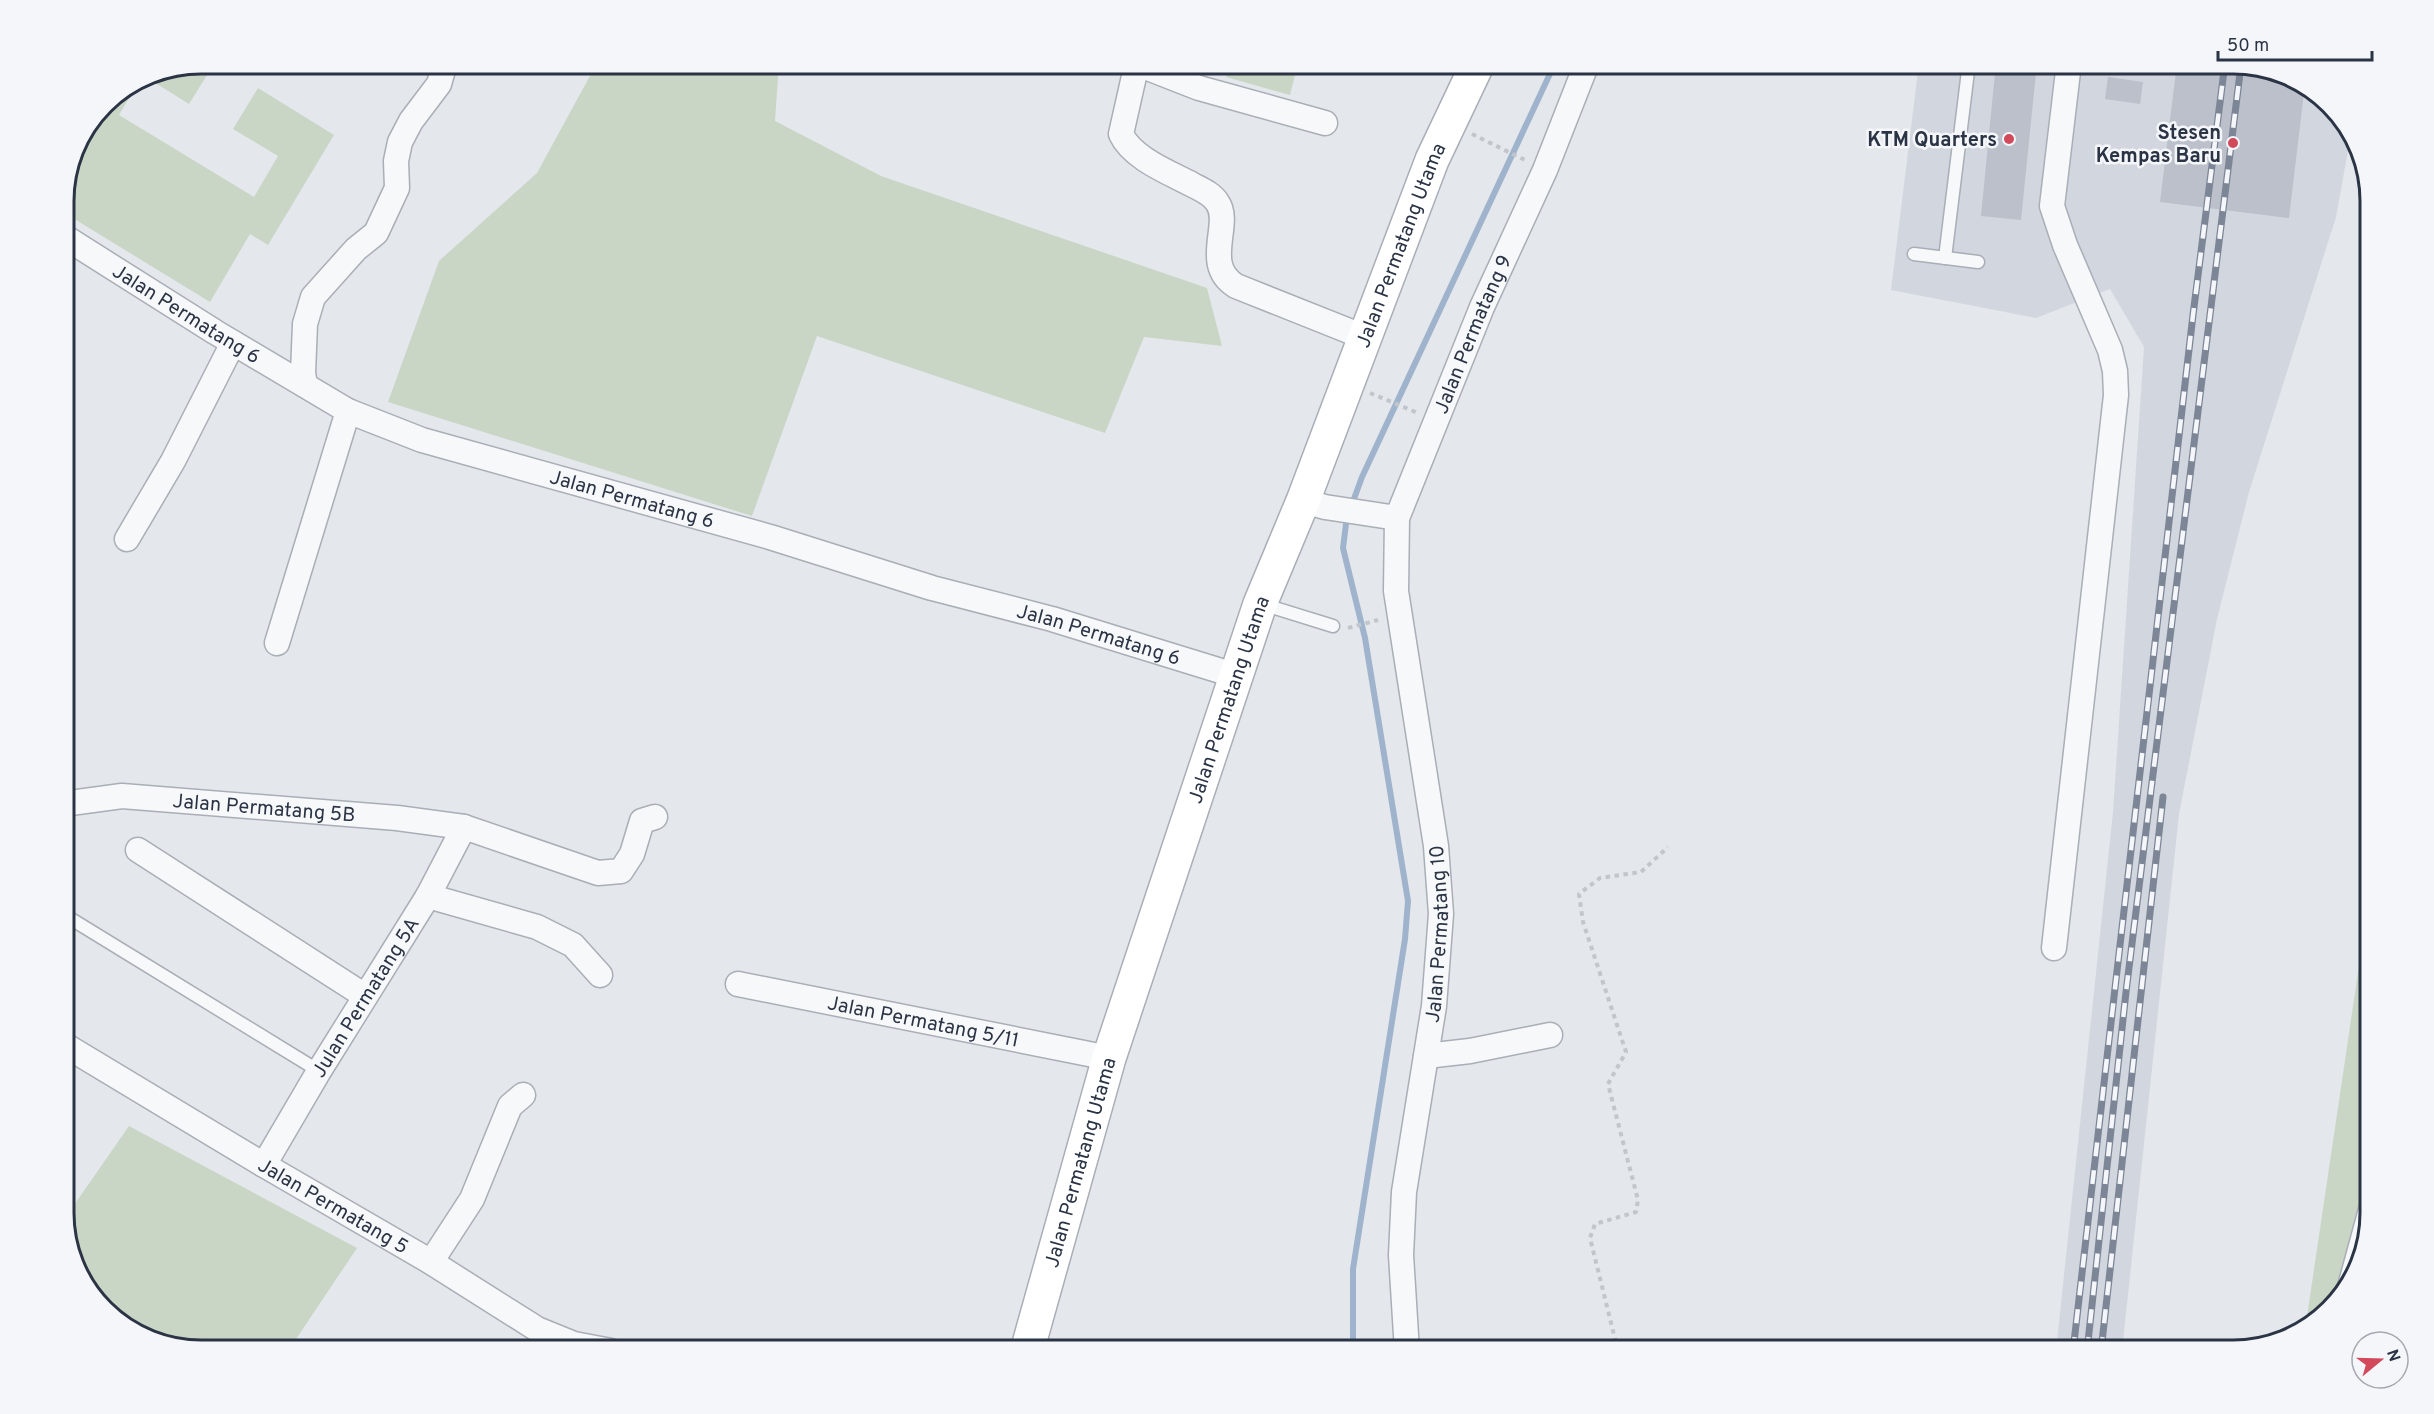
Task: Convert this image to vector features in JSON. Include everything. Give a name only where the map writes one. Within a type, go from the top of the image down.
[{"type":"street","points":[[305,385],[303,373],[305,324],[313,297],[356,249],[376,233],[397,188],[396,162],[400,142],[411,121],[439,84],[442,74]]},
{"type":"street","points":[[1134,74],[1121,134],[1124,142],[1150,161],[1207,192],[1218,202],[1221,218],[1218,248],[1222,270],[1227,280],[1236,286],[1364,337]]},
{"type":"street","points":[[1164,74],[1199,88],[1325,123]]},
{"type":"street","name":"Jalan Permatang Utama","points":[[1029,1340],[1109,1058],[1260,604],[1314,504],[1364,337],[1432,160],[1473,74]]},
{"type":"street","name":"Jalan Permatang 9","points":[[1391,517],[1482,307],[1545,170],[1583,74]]},
{"type":"street","points":[[2054,948],[2116,395],[2115,371],[2110,350],[2065,245],[2052,206],[2068,74]]},
{"type":"street","name":"Jalan Permatang 6","points":[[74,243],[233,343],[348,411],[422,440],[770,537],[932,588],[1052,619],[1237,676]]},
{"type":"street","points":[[127,539],[173,461],[233,343]]},
{"type":"street","points":[[277,643],[348,411]]},
{"type":"street","points":[[1314,504],[1391,517]]},
{"type":"street","name":"Jalan Permatang 10","points":[[1391,517],[1396,591],[1436,846],[1441,914],[1434,1006],[1404,1192],[1401,1255],[1406,1340]]},
{"type":"street","name":"Jalan Permatang 5B","points":[[74,803],[122,796],[397,818],[464,827],[598,873],[621,871],[633,854],[642,821],[655,817]]},
{"type":"street","name":"Julan Permatang 5A","points":[[264,1165],[318,1071],[428,896],[464,827]]},
{"type":"street","points":[[138,850],[365,996]]},
{"type":"street","points":[[428,896],[537,927],[573,945],[600,975]]},
{"type":"street","name":"Jalan Permatang 5/11","points":[[738,984],[1109,1058]]},
{"type":"street","points":[[1426,1056],[1470,1052],[1550,1035]]},
{"type":"street","name":"Jalan Permatang 5","points":[[74,1051],[431,1262],[537,1329],[547,1340]]},
{"type":"street","points":[[431,1262],[472,1199],[510,1106],[523,1095]]},
{"type":"lane","points":[[1945,258],[1968,74]]},
{"type":"lane","points":[[1914,255],[1978,262]]},
{"type":"lane","points":[[1260,604],[1333,626]]},
{"type":"lane","points":[[74,921],[318,1071]]},
{"type":"lane","points":[[2350,1265],[2359,1232]]},
{"type":"path","points":[[1496,147],[1529,162]]},
{"type":"path","points":[[1367,392],[1407,409]]},
{"type":"path","points":[[1350,628],[1384,618]]},
{"type":"path","points":[[1615,1340],[1590,1238],[1595,1224],[1636,1212],[1638,1200],[1608,1084],[1626,1052],[1583,922],[1580,894],[1600,878],[1641,872],[1668,847]]},
{"type":"shaded area","points":[[1918,74],[2250,75],[2282,83],[2311,100],[2334,123],[2349,147],[2336,217],[2249,492],[2217,619],[2179,814],[2123,1340],[2057,1340],[2113,812],[2144,347],[2110,289],[2036,318],[1891,290]]},
{"type":"green space","points":[[208,74],[189,104],[154,82],[175,76]]},
{"type":"green space","points":[[591,74],[778,74],[775,121],[881,176],[1207,288],[1222,346],[1144,337],[1105,433],[817,336],[752,516],[388,402],[439,261],[537,173]]},
{"type":"green space","points":[[1227,74],[1295,74],[1290,95],[1226,77]]},
{"type":"green space","points":[[258,88],[334,135],[268,245],[250,234],[210,302],[74,219],[75,184],[83,152],[100,123],[131,94],[119,115],[254,197],[278,156],[233,129]]},
{"type":"green space","points":[[2360,959],[2359,1230],[2356,1247],[2344,1277],[2323,1303],[2307,1317]]},
{"type":"green space","points":[[129,1126],[357,1248],[295,1340],[184,1339],[167,1336],[137,1324],[123,1314],[100,1291],[90,1277],[78,1247],[74,1205]]},
{"type":"building","name":"KTM Quarters","points":[[1995,74],[2036,74],[2021,220],[1981,216]]},
{"type":"building","name":"Stesen Kempas Baru","points":[[2176,74],[2250,75],[2282,83],[2304,95],[2289,218],[2160,202]]},
{"type":"building","points":[[2108,77],[2143,82],[2140,104],[2105,99]]},
{"type":"waterway","points":[[1351,507],[1362,477],[1550,74]]},
{"type":"waterway","points":[[1347,516],[1343,548],[1365,638],[1408,901],[1405,939],[1353,1269],[1353,1340]]},
{"type":"railway","points":[[2074,1340],[2193,315],[2224,74]]},
{"type":"railway","points":[[2088,1340],[2126,992],[2240,74]]},
{"type":"railway","points":[[2102,1340],[2163,797]]},
{"type":"place","name":"KTM Quarters","points":[[2009,139]]},
{"type":"place","name":"Stesen Kempas Baru","points":[[2233,143]]}]
